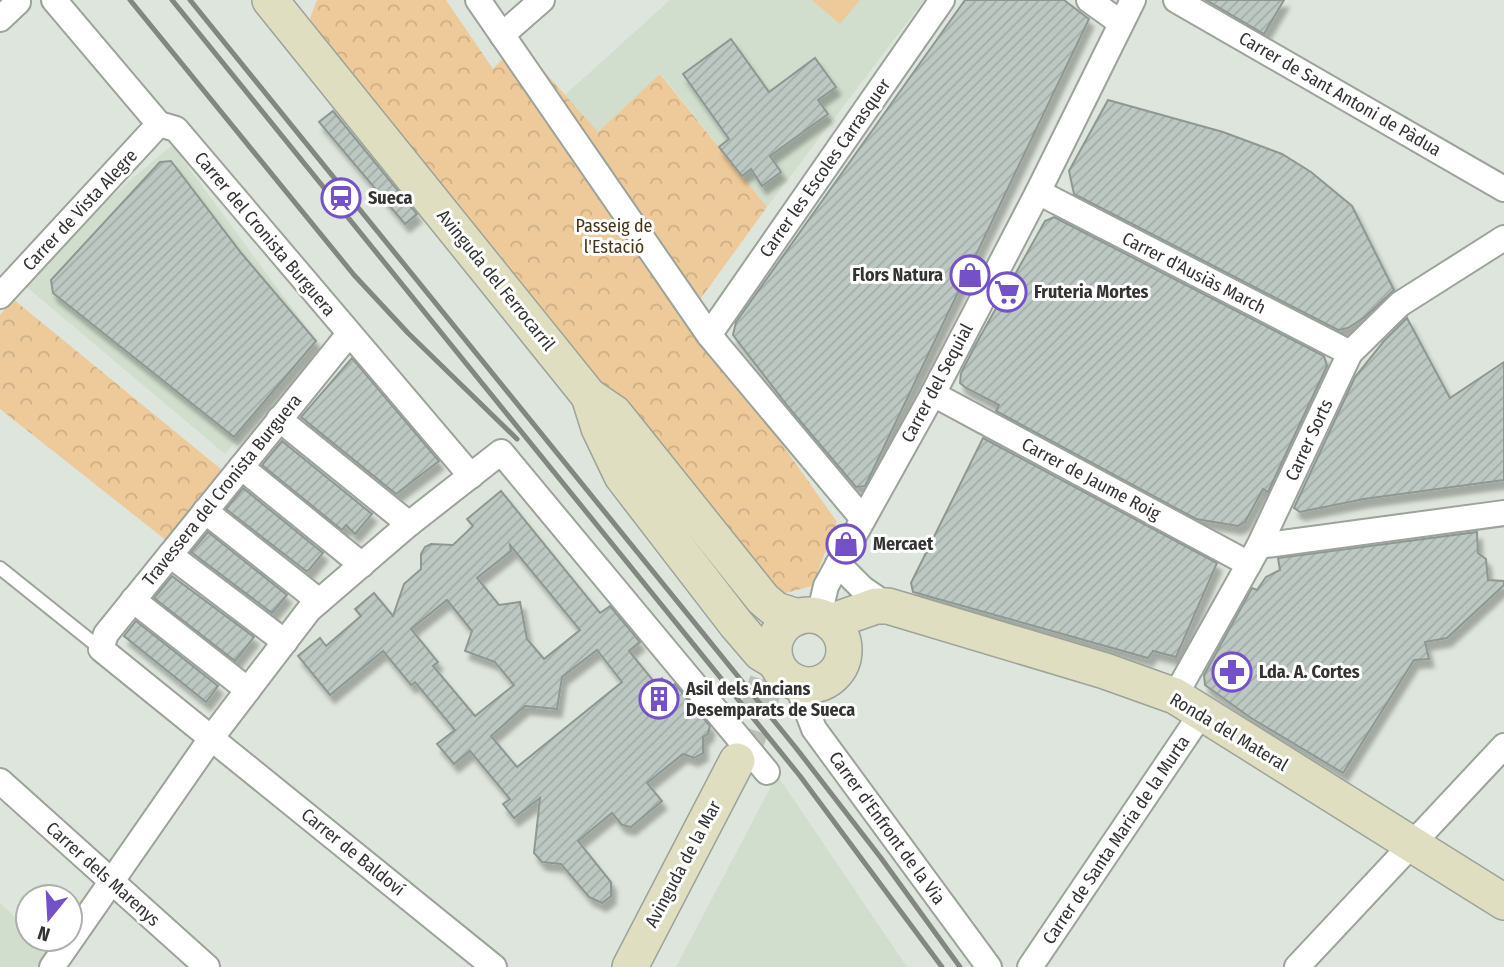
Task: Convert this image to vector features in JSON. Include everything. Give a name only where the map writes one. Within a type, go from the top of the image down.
[{"type":"street","name":"Carrer del Cronista Burguera","points":[[54,0],[159,124],[176,129],[471,476]]},
{"type":"street","points":[[478,0],[709,335],[863,519]]},
{"type":"street","points":[[502,35],[542,0]]},
{"type":"street","name":"Carrer les Escoles Carrasquer","points":[[709,335],[942,0]]},
{"type":"street","points":[[1089,0],[1121,23]]},
{"type":"street","name":"Carrer del Sequial","points":[[816,618],[826,586],[933,394],[1038,192],[1133,0]]},
{"type":"street","name":"Carrer de Sant Antoni de Pàdua","points":[[1176,0],[1504,189]]},
{"type":"street","name":"Avinguda del Ferrocarril","points":[[273,1],[589,396]]},
{"type":"street","points":[[0,19],[18,2]]},
{"type":"street","name":"Carrer de Vista Alegre","points":[[0,296],[159,124]]},
{"type":"street","name":"Carrer d'Ausiàs March","points":[[1038,192],[1350,353]]},
{"type":"street","name":"Carrer Sorts","points":[[1188,705],[1254,555],[1350,353],[1400,304],[1504,238]]},
{"type":"street","name":"Travessera del Cronista Burguera","points":[[101,649],[106,634],[349,334]]},
{"type":"street","name":"Carrer de Jaume Roig","points":[[933,394],[1254,555]]},
{"type":"street","points":[[589,396],[614,413],[762,599],[776,610],[816,618],[841,634],[843,659],[838,670],[829,678],[818,684],[786,672],[761,653],[736,624],[622,476],[599,428],[589,396]]},
{"type":"street","points":[[279,419],[409,524]]},
{"type":"street","points":[[599,428],[629,457],[733,591]]},
{"type":"street","points":[[52,967],[212,737],[309,610],[409,524],[500,452],[752,767]]},
{"type":"street","points":[[241,467],[362,565]]},
{"type":"street","points":[[205,511],[319,601]]},
{"type":"street","points":[[1254,555],[1504,513]]},
{"type":"street","points":[[170,555],[285,642]]},
{"type":"street","name":"Ronda del Materal","points":[[838,564],[862,587],[888,606]]},
{"type":"street","points":[[133,600],[248,690]]},
{"type":"street","name":"Ronda del Materal","points":[[816,618],[888,606],[1105,671],[1188,705],[1504,902]]},
{"type":"street","points":[[786,672],[774,653],[777,635],[782,627],[816,618]]},
{"type":"street","name":"Carrer de Baldoví","points":[[101,649],[494,967]]},
{"type":"street","name":"Carrer d'Enfront de la Via","points":[[786,672],[814,729],[989,967]]},
{"type":"street","name":"Carrer de Santa Maria de la Murta","points":[[1030,967],[1188,705]]},
{"type":"street","points":[[1297,967],[1504,746]]},
{"type":"street","name":"Avinguda de la Mar","points":[[629,967],[752,767]]},
{"type":"street","name":"Carrer dels Marenys","points":[[0,781],[207,967]]},
{"type":"lane","points":[[0,568],[101,649]]},
{"type":"shaded area","points":[[670,0],[924,0],[767,207],[661,74],[598,132],[565,95]]},
{"type":"shaded area","points":[[172,145],[316,341],[225,454],[16,278]]},
{"type":"shaded area","points":[[777,775],[907,967],[676,967]]},
{"type":"shaded area","points":[[0,903],[14,916],[14,953],[46,953],[36,967],[0,967]]},
{"type":"green space","name":"Passeig de l'Estació","points":[[317,0],[446,0],[493,69],[518,42],[598,132],[660,74],[767,207],[688,316],[723,360],[837,522],[812,586],[778,595],[753,577],[323,44],[310,18]]},
{"type":"green space","points":[[812,0],[860,0],[840,24]]},
{"type":"green space","points":[[13,299],[222,470],[167,541],[0,409],[0,315]]},
{"type":"building","points":[[965,0],[1064,0],[1089,19],[870,476],[865,486],[856,487],[790,409],[733,335],[736,322]]},
{"type":"building","points":[[1206,0],[1284,0],[1264,34]]},
{"type":"building","points":[[731,39],[769,92],[815,58],[836,87],[818,100],[828,114],[770,156],[781,172],[762,186],[751,169],[742,176],[719,147],[729,139],[683,74]]},
{"type":"building","points":[[1108,100],[1223,132],[1282,154],[1311,172],[1352,206],[1394,290],[1365,317],[1348,328],[1338,330],[1074,194],[1069,171]]},
{"type":"building","points":[[333,111],[417,214],[405,224],[319,122]]},
{"type":"building","points":[[171,161],[242,254],[316,341],[234,437],[53,293],[51,280],[160,162]]},
{"type":"building","points":[[1054,217],[1324,356],[1327,366],[1268,492],[1263,489],[1245,522],[1238,526],[1196,519],[996,411],[999,405],[960,383],[961,373],[976,344],[1045,221]]},
{"type":"building","points":[[1407,318],[1450,398],[1504,362],[1504,480],[1364,499],[1300,512],[1294,508],[1355,377]]},
{"type":"building","points":[[352,358],[439,461],[396,494],[301,417]]},
{"type":"building","points":[[983,438],[1217,563],[1176,657],[1153,651],[1148,658],[913,592],[911,583]]},
{"type":"building","points":[[282,441],[372,514],[355,534],[346,525],[342,530],[262,465]]},
{"type":"building","points":[[243,488],[323,553],[309,570],[306,571],[226,509]]},
{"type":"building","name":"Asil dels Ancians Desemparats de Sueca","points":[[501,491],[600,613],[610,606],[640,642],[629,651],[655,683],[662,678],[670,688],[675,684],[710,726],[708,734],[703,737],[703,753],[694,758],[683,754],[647,783],[662,801],[631,827],[622,825],[612,813],[578,841],[611,882],[611,896],[602,903],[589,897],[561,864],[542,862],[534,853],[540,798],[514,818],[503,804],[510,799],[470,751],[454,764],[437,744],[455,730],[415,682],[411,685],[383,651],[330,695],[298,656],[320,638],[326,646],[361,616],[355,609],[374,593],[393,616],[404,584],[421,569],[421,554],[425,547],[431,544],[453,545],[473,526],[467,519]],"holes":[[[510,545],[580,630],[544,659],[527,639],[520,602],[499,605],[477,578],[511,551]],[[447,600],[472,631],[465,651],[495,662],[514,685],[475,716],[433,666],[438,662],[411,629]],[[597,650],[622,682],[517,767],[491,736],[525,706],[557,709],[562,677]]]},
{"type":"building","points":[[208,532],[287,595],[272,613],[191,552]]},
{"type":"building","points":[[1477,532],[1478,553],[1486,559],[1488,580],[1504,581],[1504,585],[1447,638],[1425,642],[1429,659],[1414,660],[1343,773],[1251,718],[1205,685],[1204,675],[1252,588],[1257,590],[1266,577],[1280,570],[1278,558]]},
{"type":"building","points":[[172,576],[254,637],[235,661],[154,598]]},
{"type":"building","points":[[136,621],[218,686],[206,702],[124,636]]},
{"type":"tunnel","points":[[737,761],[746,744],[767,681],[761,631]]},
{"type":"railway","points":[[130,0],[354,275],[408,333],[517,439]]},
{"type":"railway","points":[[172,0],[800,776],[942,967]]},
{"type":"railway","points":[[190,0],[796,748],[881,858],[960,967]]},
{"type":"place","name":"Sueca","points":[[341,198]]},
{"type":"place","name":"Flors Natura","points":[[970,275]]},
{"type":"place","name":"Fruteria Mortes","points":[[1007,292]]},
{"type":"place","name":"Mercaet","points":[[846,544]]},
{"type":"place","name":"Lda. A. Cortes","points":[[1232,672]]},
{"type":"place","name":"Asil dels Ancians Desemparats de Sueca","points":[[659,699]]}]
